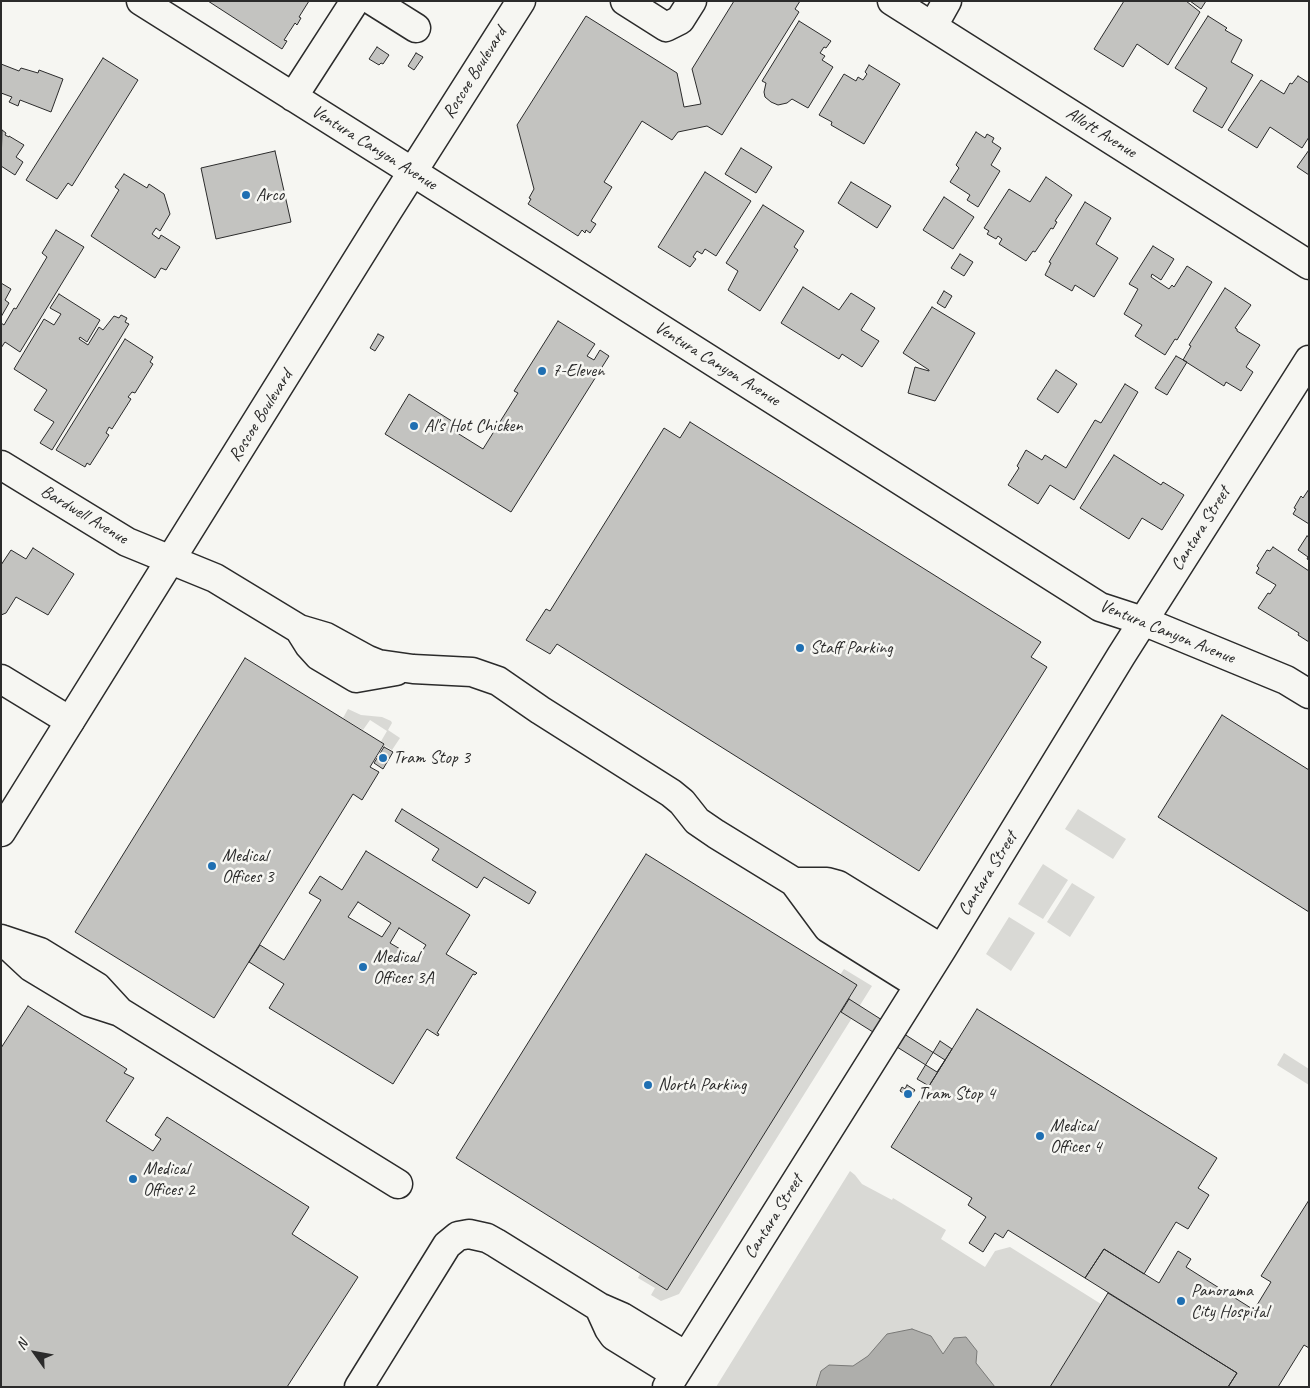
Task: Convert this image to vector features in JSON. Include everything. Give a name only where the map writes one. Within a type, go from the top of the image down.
[{"type":"street","name":"Ventura Canyon Avenue","points":[[141,1],[1100,607],[1143,621],[1286,680],[1309,694]]},
{"type":"street","points":[[293,97],[355,1]]},
{"type":"street","points":[[372,1],[416,28]]},
{"type":"street","name":"Roscoe Boulevard","points":[[1,832],[521,1]]},
{"type":"street","points":[[625,1],[666,27],[680,20],[692,1]]},
{"type":"street","name":"Allott Avenue","points":[[892,1],[1309,265]]},
{"type":"street","points":[[933,26],[947,1]]},
{"type":"street","name":"Cantara Street","points":[[676,1372],[931,967],[1143,621],[1309,360]]},
{"type":"street","name":"Bardwell Avenue","points":[[1,465],[127,542],[224,583],[299,628],[326,637],[357,655],[378,664],[413,669],[472,672],[498,682],[671,793],[682,802],[689,813],[702,825],[794,882]]},
{"type":"street","points":[[1,679],[70,722]]},
{"type":"street","points":[[794,882],[827,882],[838,885],[931,967]]},
{"type":"street","points":[[794,882],[828,928],[931,967]]},
{"type":"street","points":[[1,939],[31,967],[89,1002],[120,1012],[398,1184]]},
{"type":"street","points":[[359,1387],[447,1245],[458,1236],[469,1234],[487,1238],[599,1307],[622,1317],[676,1372]]},
{"type":"shaded area","points":[[348,709],[361,715],[382,717],[391,721],[392,723],[388,730],[400,738],[392,750],[380,743],[387,731],[370,720],[363,730],[343,718]]},
{"type":"shaded area","points":[[1078,809],[1126,839],[1113,859],[1065,829]]},
{"type":"shaded area","points":[[1043,864],[1068,880],[1043,919],[1018,904]]},
{"type":"shaded area","points":[[1072,883],[1095,897],[1070,937],[1047,922]]},
{"type":"shaded area","points":[[1009,917],[1035,933],[1011,971],[986,954]]},
{"type":"shaded area","points":[[844,969],[872,986],[679,1294],[661,1301],[651,1295],[655,1288],[638,1278],[640,1274],[667,1289],[857,985],[840,975]]},
{"type":"shaded area","points":[[1284,1053],[1309,1069],[1309,1085],[1277,1065]]},
{"type":"shaded area","points":[[850,1171],[862,1184],[892,1200],[893,1198],[946,1230],[941,1239],[985,1267],[995,1251],[1010,1247],[1101,1304],[1050,1387],[716,1387]]},
{"type":"shaded area","points":[[912,1329],[931,1336],[943,1354],[954,1338],[966,1337],[977,1351],[976,1363],[995,1387],[816,1387],[821,1371],[829,1365],[853,1366],[868,1356],[887,1334]]},
{"type":"building","points":[[208,1],[309,1],[299,17],[301,18],[297,25],[295,23],[284,40],[287,41],[282,49]]},
{"type":"building","points":[[734,1],[800,1],[795,9],[799,12],[722,135],[707,126],[678,132],[672,140],[642,121],[604,182],[612,187],[591,221],[596,224],[590,233],[586,230],[585,233],[582,230],[578,236],[528,204],[534,189],[517,125],[586,16],[677,73],[684,107],[701,104],[692,69]]},
{"type":"building","points":[[1124,1],[1186,1],[1200,12],[1168,65],[1137,44],[1123,67],[1094,49]]},
{"type":"building","points":[[1190,1],[1206,1],[1201,9]]},
{"type":"building","points":[[1208,16],[1227,28],[1225,30],[1242,40],[1231,62],[1253,75],[1222,128],[1193,111],[1207,88],[1175,68]]},
{"type":"building","points":[[799,21],[831,41],[820,53],[825,56],[822,60],[833,67],[808,108],[792,99],[787,103],[778,105],[771,102],[765,97],[766,83],[762,81]]},
{"type":"building","points":[[377,47],[389,55],[383,64],[379,65],[369,59]]},
{"type":"building","points":[[416,53],[423,57],[414,70],[408,66]]},
{"type":"building","points":[[103,58],[138,80],[72,186],[68,183],[57,199],[26,180]]},
{"type":"building","points":[[1,64],[19,71],[21,68],[38,73],[39,70],[63,79],[51,112],[20,100],[18,106],[9,102],[12,97],[1,93]]},
{"type":"building","points":[[869,65],[900,84],[864,144],[831,125],[832,122],[819,115],[844,74],[856,81],[858,77],[863,80]]},
{"type":"building","points":[[1298,76],[1309,83],[1309,137],[1302,148],[1270,127],[1257,148],[1228,130],[1261,80],[1284,94],[1290,83],[1292,84]]},
{"type":"building","points":[[2,130],[6,133],[5,135],[24,145],[16,157],[23,162],[15,175],[1,166]]},
{"type":"building","points":[[976,132],[985,138],[987,134],[994,138],[992,142],[1001,148],[991,165],[1000,171],[978,207],[967,200],[970,195],[950,182],[959,168],[956,165]]},
{"type":"building","points":[[741,148],[772,167],[756,193],[725,174]]},
{"type":"building","points":[[1309,150],[1309,175],[1297,167]]},
{"type":"building","name":"Arco","points":[[275,151],[291,222],[216,239],[201,168]]},
{"type":"building","points":[[705,172],[751,201],[716,256],[705,249],[702,254],[697,251],[693,257],[696,259],[690,267],[658,247]]},
{"type":"building","points":[[124,174],[147,188],[149,184],[164,194],[170,214],[160,231],[156,228],[152,234],[159,239],[161,235],[180,247],[166,270],[161,268],[155,278],[91,236],[119,190],[115,187]]},
{"type":"building","points":[[1046,177],[1072,195],[1055,221],[1057,222],[1053,229],[1051,228],[1035,252],[1033,251],[1026,261],[999,244],[1002,239],[998,236],[996,239],[987,234],[989,231],[984,228],[1009,189],[1030,202]]},
{"type":"building","points":[[851,182],[891,206],[877,228],[838,203]]},
{"type":"building","points":[[944,197],[974,217],[953,249],[923,230]]},
{"type":"building","points":[[1085,202],[1111,218],[1096,244],[1118,258],[1094,297],[1075,285],[1072,291],[1045,275],[1051,263],[1049,262]]},
{"type":"building","points":[[763,205],[804,231],[794,247],[798,250],[760,311],[728,290],[738,271],[726,263]]},
{"type":"building","points":[[56,230],[84,247],[20,352],[5,342],[1,348],[1,323],[4,325],[14,308],[16,309],[47,257],[42,253]]},
{"type":"building","points":[[1153,246],[1174,259],[1161,280],[1152,274],[1151,277],[1169,289],[1172,285],[1174,287],[1187,266],[1212,282],[1177,340],[1175,339],[1165,355],[1135,336],[1142,325],[1124,314],[1138,289],[1129,284]]},
{"type":"building","points":[[960,254],[973,262],[964,276],[951,268]]},
{"type":"building","points":[[1,283],[11,289],[5,300],[9,303],[1,317]]},
{"type":"building","points":[[803,287],[839,310],[851,293],[875,308],[861,330],[879,341],[862,367],[842,354],[839,359],[781,323]]},
{"type":"building","points":[[1225,288],[1251,305],[1235,328],[1260,345],[1246,367],[1253,372],[1241,391],[1226,382],[1224,386],[1183,360],[1191,346],[1189,345]]},
{"type":"building","points":[[944,291],[952,296],[945,308],[937,303]]},
{"type":"building","points":[[59,294],[100,320],[87,342],[80,337],[79,339],[88,345],[99,327],[103,330],[114,316],[119,318],[121,315],[127,318],[125,322],[129,324],[52,450],[40,443],[54,422],[34,410],[47,390],[14,369],[44,319],[54,325],[61,314],[50,308]]},
{"type":"building","points":[[932,307],[975,333],[935,401],[908,393],[915,367],[929,370],[903,353]]},
{"type":"building","points":[[558,321],[595,344],[587,356],[594,360],[600,350],[609,356],[511,512],[385,434],[409,394],[458,425],[454,431],[483,449],[518,393],[514,391]]},
{"type":"building","points":[[378,334],[384,337],[375,351],[370,348]]},
{"type":"building","points":[[125,339],[153,357],[150,362],[153,364],[135,393],[132,392],[128,397],[131,399],[112,429],[109,427],[106,433],[109,435],[90,465],[87,463],[85,467],[56,450]]},
{"type":"building","points":[[1176,356],[1187,362],[1167,395],[1155,388]]},
{"type":"building","points":[[1056,370],[1077,384],[1058,413],[1037,399]]},
{"type":"building","points":[[1125,384],[1138,392],[1074,500],[1050,485],[1038,504],[1008,485],[1019,468],[1017,466],[1026,450],[1042,460],[1045,455],[1066,468],[1095,420],[1101,423]]},
{"type":"building","name":"Staff Parking","points":[[690,422],[1041,642],[1031,657],[1047,667],[919,871],[557,644],[550,654],[526,640],[546,609],[550,611],[664,428],[680,438]]},
{"type":"building","points":[[1114,455],[1161,485],[1163,482],[1184,495],[1162,530],[1142,518],[1129,539],[1080,508]]},
{"type":"building","points":[[1309,489],[1309,524],[1293,514],[1296,509],[1294,508],[1301,496],[1303,498]]},
{"type":"building","points":[[1307,536],[1309,537],[1309,560],[1307,559],[1308,557],[1298,550]]},
{"type":"building","points":[[1273,547],[1309,571],[1309,642],[1298,635],[1299,633],[1258,608],[1276,585],[1256,573],[1259,568],[1257,566],[1267,550],[1270,551]]},
{"type":"building","points":[[33,548],[74,574],[48,615],[16,597],[6,613],[1,615],[1,565],[11,550],[26,559]]},
{"type":"building","name":"Medical Offices 3","points":[[245,658],[384,744],[370,767],[379,772],[362,800],[353,794],[214,1018],[75,932]]},
{"type":"building","points":[[1222,715],[1309,770],[1309,912],[1158,817]]},
{"type":"building","name":"Tram Stop 3","points":[[384,747],[393,752],[383,769],[374,763]]},
{"type":"building","points":[[402,809],[536,892],[529,904],[484,877],[477,888],[432,860],[439,849],[395,821]]},
{"type":"building","name":"Medical Offices 3A","points":[[366,851],[470,915],[446,954],[477,973],[473,974],[437,1033],[439,1034],[438,1036],[427,1029],[393,1084],[269,1008],[284,984],[249,962],[260,945],[284,960],[321,900],[309,893],[320,876],[342,890]],"holes":[[[358,902],[391,923],[382,937],[348,917]],[[399,928],[426,945],[417,959],[390,943]]]},
{"type":"building","name":"North Parking","points":[[646,854],[857,985],[667,1290],[456,1158]]},
{"type":"building","points":[[849,999],[945,1060],[937,1072],[841,1012]]},
{"type":"building","name":"Medical Offices 2","points":[[28,1006],[127,1069],[124,1073],[134,1078],[106,1121],[153,1151],[161,1139],[155,1135],[167,1117],[309,1207],[292,1234],[358,1277],[287,1387],[1,1387],[1,1048]]},
{"type":"building","name":"Medical Offices 4","points":[[977,1009],[1217,1158],[1198,1188],[1209,1195],[1188,1229],[1176,1222],[1144,1274],[1104,1249],[1085,1278],[1008,1230],[1003,1238],[995,1233],[983,1252],[969,1243],[986,1217],[968,1205],[972,1198],[891,1147]]},
{"type":"building","points":[[940,1041],[952,1049],[929,1086],[917,1079]]},
{"type":"building","name":"Tram Stop 4","points":[[907,1085],[915,1090],[910,1097],[900,1091],[902,1087],[905,1089]]},
{"type":"building","name":"Panorama City Hospital","points":[[1309,1200],[1309,1348],[1304,1345],[1278,1387],[1228,1387],[1237,1373],[1085,1278],[1104,1249],[1159,1283],[1178,1251],[1191,1259],[1186,1267],[1254,1310],[1271,1282],[1261,1276]]},
{"type":"building","points":[[1108,1293],[1237,1373],[1228,1387],[1050,1387]]},
{"type":"place","name":"Arco","points":[[246,195]]},
{"type":"place","name":"7-Eleven","points":[[542,371]]},
{"type":"place","name":"Al's Hot Chicken","points":[[414,426]]},
{"type":"place","name":"Staff Parking","points":[[800,648]]},
{"type":"place","name":"Tram Stop 3","points":[[383,758]]},
{"type":"place","name":"Medical Offices 3","points":[[212,866]]},
{"type":"place","name":"Medical Offices 3A","points":[[363,967]]},
{"type":"place","name":"North Parking","points":[[648,1085]]},
{"type":"place","name":"Tram Stop 4","points":[[908,1094]]},
{"type":"place","name":"Medical Offices 4","points":[[1040,1136]]},
{"type":"place","name":"Medical Offices 2","points":[[133,1179]]},
{"type":"place","name":"Panorama City Hospital","points":[[1181,1301]]}]
